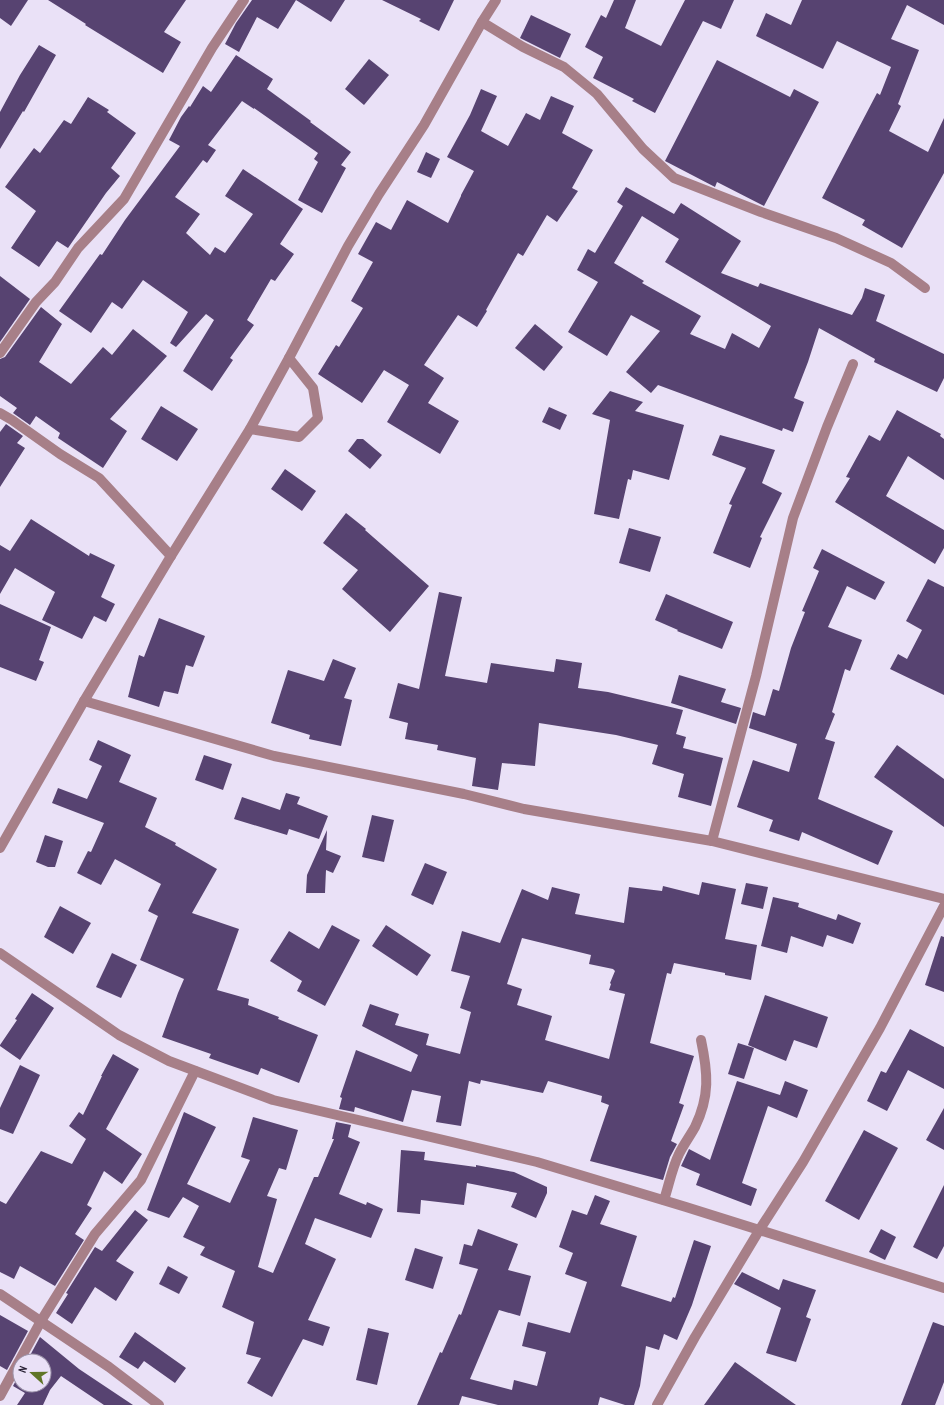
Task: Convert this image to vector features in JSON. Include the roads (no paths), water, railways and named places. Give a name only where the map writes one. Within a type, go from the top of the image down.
[{"type":"street","points":[[0,353],[36,302],[55,282],[78,248],[124,199],[212,48],[244,0]]},
{"type":"street","points":[[0,848],[84,701],[171,556],[250,429],[348,246],[379,194],[424,125],[496,0]]},
{"type":"street","points":[[482,22],[523,47],[564,67],[597,94],[643,149],[674,178],[761,212],[836,238],[891,263],[926,288]]},
{"type":"street","points":[[250,429],[299,437],[318,418],[313,388],[289,358]]},
{"type":"street","points":[[712,841],[756,676],[793,518],[827,427],[853,364]]},
{"type":"street","points":[[0,413],[60,454],[99,478],[171,556]]},
{"type":"street","points":[[84,701],[274,756],[464,794],[524,809],[712,841],[944,899]]},
{"type":"street","points":[[657,1405],[695,1337],[803,1162],[876,1034],[944,906]]},
{"type":"street","points":[[0,953],[119,1035],[169,1061],[273,1100],[537,1162],[664,1200],[944,1288]]},
{"type":"street","points":[[664,1200],[679,1154],[695,1126],[704,1101],[707,1082],[706,1064],[701,1040]]},
{"type":"street","points":[[0,1396],[41,1321],[96,1234],[141,1180],[195,1071]]},
{"type":"street","points":[[0,1294],[109,1367],[159,1405]]}]
